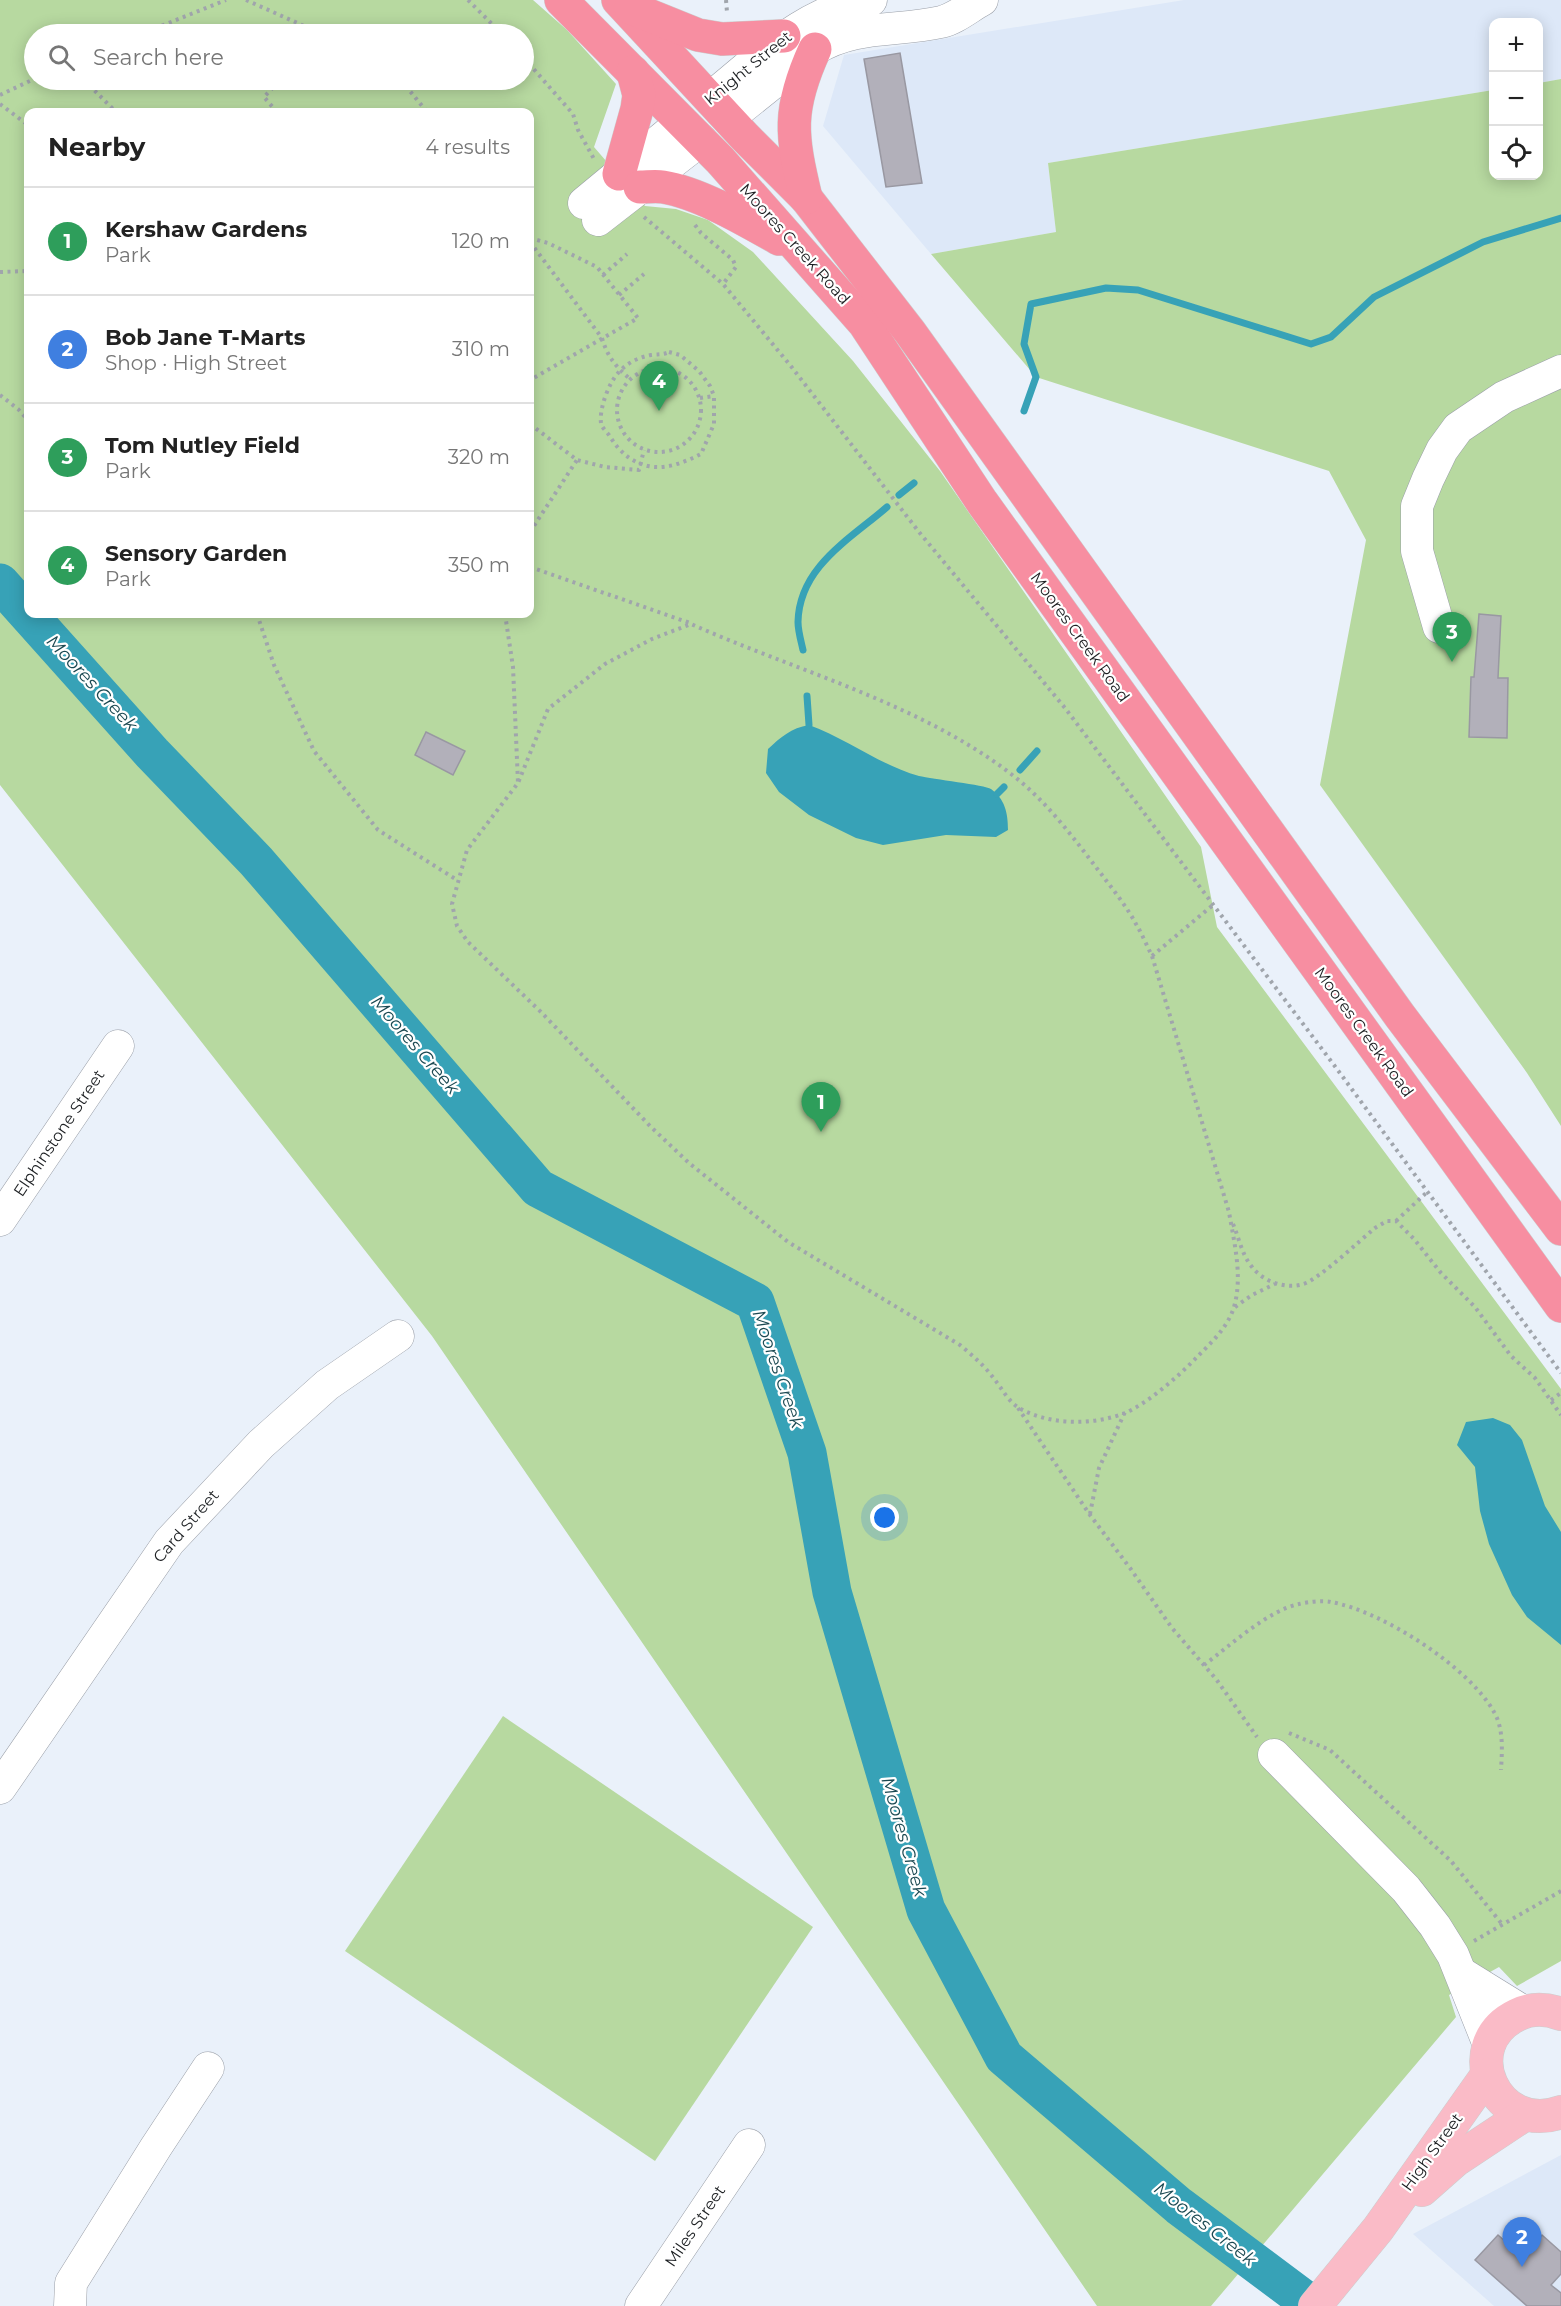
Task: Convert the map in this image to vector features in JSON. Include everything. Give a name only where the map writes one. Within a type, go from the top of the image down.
[{"type":"highway","name":"Moores Creek Road","points":[[561,0],[692,131],[864,323],[982,502],[1561,1306]]},
{"type":"highway","name":"Moores Creek Road","points":[[620,2],[806,198],[910,332],[1400,1016],[1561,1229]]},
{"type":"highway","points":[[620,2],[698,35],[722,39],[784,36]]},
{"type":"highway","points":[[806,198],[796,153],[794,110],[818,27]]},
{"type":"highway","points":[[633,72],[639,95],[624,186],[663,187],[690,195],[741,218],[799,250]]},
{"type":"highway","name":"Knight Street","points":[[692,131],[719,108]]},
{"type":"main road","points":[[1524,2012],[1544,2009],[1561,2014]]},
{"type":"main road","name":"High Street","points":[[1315,2306],[1378,2229],[1488,2060],[1503,2025],[1509,2019],[1524,2012]]},
{"type":"main road","points":[[1488,2060],[1495,2092],[1507,2106],[1524,2115],[1536,2117],[1560,2113]]},
{"type":"main road","name":"High Street","points":[[1378,2229],[1456,2160],[1524,2115]]},
{"type":"street","name":"Knight Street","points":[[719,108],[784,36],[818,27],[857,9],[943,22],[982,0]]},
{"type":"street","name":"Knight Street","points":[[719,108],[818,27]]},
{"type":"street","points":[[591,212],[692,131]]},
{"type":"street","points":[[1439,627],[1417,551],[1417,506],[1428,479],[1442,450],[1458,428],[1478,412],[1561,371]]},
{"type":"street","name":"Elphinstone Street","points":[[0,1220],[118,1046]]},
{"type":"street","name":"Card Street","points":[[0,1788],[169,1542],[261,1443],[327,1385],[398,1336]]},
{"type":"street","points":[[1272,1740],[1406,1889],[1435,1926],[1457,1964],[1488,2060]]},
{"type":"street","points":[[1457,1964],[1524,2012]]},
{"type":"street","points":[[70,2306],[72,2283],[208,2068]]},
{"type":"street","name":"Miles Street","points":[[641,2306],[749,2145]]},
{"type":"path","points":[[166,24],[226,0]]},
{"type":"path","points":[[246,0],[295,24]]},
{"type":"path","points":[[468,0],[492,24]]},
{"type":"path","points":[[534,69],[573,114],[578,130],[624,186],[723,284],[790,364],[919,532],[1065,708],[1334,1065],[1426,1193],[1561,1373]]},
{"type":"path","points":[[0,95],[24,84]]},
{"type":"path","points":[[94,90],[112,108]]},
{"type":"path","points":[[271,90],[264,98],[273,108]]},
{"type":"path","points":[[409,90],[424,108]]},
{"type":"path","points":[[0,104],[24,122]]},
{"type":"path","points":[[691,220],[701,234],[733,260],[736,267],[723,284]]},
{"type":"path","points":[[534,241],[548,243],[597,267],[638,318],[534,378]]},
{"type":"path","points":[[534,245],[602,338],[606,351],[630,379]]},
{"type":"path","points":[[603,275],[627,254]]},
{"type":"path","points":[[0,272],[24,271]]},
{"type":"path","points":[[619,295],[644,274]]},
{"type":"path","points":[[675,352],[699,371],[714,396],[714,424],[701,454],[670,466],[648,466],[619,450],[601,424],[608,388],[620,370],[645,356],[675,352]]},
{"type":"path","points":[[659,368],[672,370],[684,376],[694,385],[701,411],[699,425],[682,446],[670,451],[644,450],[626,436],[620,426],[617,413],[618,399],[630,379],[645,370],[659,368]]},
{"type":"path","points":[[0,395],[24,416]]},
{"type":"path","points":[[699,398],[714,396]]},
{"type":"path","points":[[534,427],[577,460],[605,467],[639,470],[644,450]]},
{"type":"path","points":[[534,525],[577,460]]},
{"type":"path","points":[[534,568],[690,624],[850,688],[930,724],[964,742],[1013,775],[1050,811],[1090,859],[1136,923],[1152,956],[1229,1212],[1250,1265],[1256,1271],[1275,1283],[1287,1286],[1309,1282],[1375,1228],[1387,1221],[1396,1221],[1426,1193]]},
{"type":"path","points":[[257,618],[274,665],[314,751],[378,830],[457,880]]},
{"type":"path","points":[[507,618],[513,667],[518,783]]},
{"type":"path","points":[[690,624],[652,639],[605,663],[548,709],[518,783],[467,850],[452,904],[457,926],[468,942],[541,1012],[651,1127],[689,1163],[788,1242],[960,1345],[980,1361],[1017,1407],[1090,1515],[1172,1628],[1204,1665],[1252,1731],[1272,1740],[1292,1733],[1330,1750],[1451,1861],[1502,1924]]},
{"type":"path","points":[[1152,956],[1213,905]]},
{"type":"path","points":[[1017,1407],[1051,1419],[1070,1422],[1101,1419],[1125,1412],[1153,1394],[1192,1361],[1216,1337],[1234,1307],[1238,1278],[1229,1212]]},
{"type":"path","points":[[1396,1221],[1441,1273],[1475,1307],[1511,1356],[1535,1378],[1561,1414]]},
{"type":"path","points":[[1234,1307],[1252,1294],[1275,1283]]},
{"type":"path","points":[[1551,1401],[1561,1393]]},
{"type":"path","points":[[1090,1515],[1099,1468],[1125,1412]]},
{"type":"path","points":[[1204,1665],[1272,1615],[1299,1604],[1329,1601],[1361,1610],[1394,1626],[1442,1659],[1476,1687],[1495,1714],[1502,1744],[1501,1770]]},
{"type":"path","points":[[1252,1731],[1272,1740]]},
{"type":"path","points":[[1457,1964],[1502,1924],[1561,1891]]},
{"type":"shaded area","points":[[1184,0],[1561,0],[1561,79],[1543,82],[1543,18],[1489,18],[1489,91],[1048,163],[1056,232],[931,254],[823,126],[844,55]]},
{"type":"shaded area","points":[[1561,2155],[1561,2306],[1494,2306],[1413,2234]]},
{"type":"green space","points":[[0,0],[533,0],[567,30],[616,84],[594,147],[645,206],[676,209],[708,220],[753,252],[853,361],[940,471],[1201,847],[1217,927],[1561,1389],[1561,1961],[1517,1986],[1499,1967],[1449,1995],[1456,2017],[1211,2306],[1097,2306],[432,1336],[0,785]]},
{"type":"green space","points":[[1561,79],[1561,1126],[1527,1073],[1320,785],[1366,540],[1329,471],[1036,377],[931,254],[1056,232],[1048,163],[1489,91],[1489,180],[1543,180],[1543,82]]},
{"type":"green space","points":[[503,1716],[813,1927],[655,2161],[345,1951]]},
{"type":"water","points":[[809,725],[877,759],[919,776],[991,789],[1000,797],[1005,807],[1008,830],[996,837],[946,835],[883,845],[856,838],[809,815],[779,792],[766,773],[768,749],[797,728]]},
{"type":"water","points":[[1493,1418],[1510,1425],[1522,1440],[1545,1506],[1561,1532],[1561,1645],[1527,1617],[1512,1595],[1489,1544],[1480,1511],[1475,1467],[1457,1445],[1466,1422]]},
{"type":"building","points":[[900,53],[922,183],[886,187],[864,59]]},
{"type":"building","points":[[1479,614],[1501,616],[1498,678],[1508,678],[1507,738],[1469,737],[1471,677],[1474,677]]},
{"type":"building","points":[[426,732],[465,751],[453,775],[415,755]]},
{"type":"building","points":[[1498,2235],[1523,2257],[1542,2235],[1561,2252],[1561,2274],[1551,2285],[1561,2293],[1561,2306],[1527,2306],[1475,2260]]},
{"type":"waterway","points":[[1024,411],[1036,377],[1024,344],[1031,304],[1106,288],[1138,290],[1311,344],[1331,337],[1374,297],[1483,242],[1561,218]]},
{"type":"waterway","points":[[899,495],[914,483]]},
{"type":"waterway","points":[[803,650],[798,622],[807,585],[829,556],[887,507]]},
{"type":"waterway","name":"Moores Creek","points":[[0,583],[24,610]]},
{"type":"waterway","name":"Moores Creek","points":[[31,618],[152,753],[256,861],[538,1188],[755,1302],[807,1453],[832,1592],[926,1910],[1004,2057],[1179,2206],[1313,2306]]},
{"type":"waterway","points":[[807,696],[809,725]]},
{"type":"waterway","points":[[1020,770],[1037,751]]},
{"type":"waterway","points":[[997,794],[1004,787]]},
{"type":"place","name":"Sensory Garden","points":[[659,411]]},
{"type":"place","name":"Tom Nutley Field","points":[[1452,662]]},
{"type":"place","name":"Kershaw Gardens","points":[[821,1132]]},
{"type":"place","name":"Bob Jane T-Marts","points":[[1522,2267]]}]
